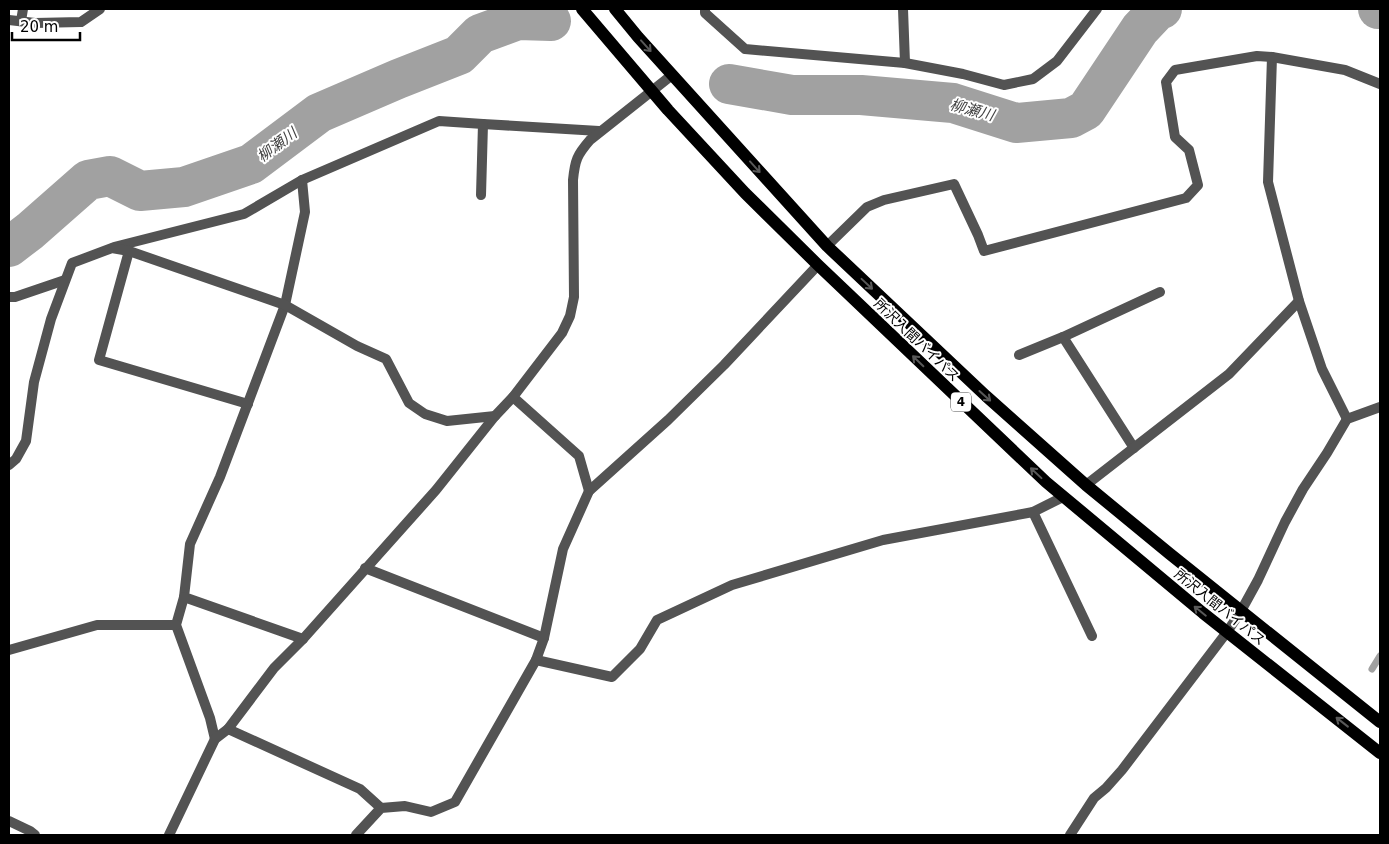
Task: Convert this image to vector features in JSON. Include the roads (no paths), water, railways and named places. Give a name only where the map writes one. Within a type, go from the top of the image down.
[{"type":"main road","name":"所沢入間バイパス","points":[[582,9],[652,91],[745,192],[818,266],[1062,497],[1227,632],[1380,753]]},
{"type":"main road","name":"所沢入間バイパス","points":[[615,9],[638,37],[827,246],[986,396],[1086,485],[1241,612],[1380,722]]},
{"type":"street","points":[[21,21],[22,9]]},
{"type":"street","points":[[9,20],[35,23],[81,22],[100,9]]},
{"type":"street","points":[[705,9],[705,13],[745,49],[905,63],[963,74],[1004,85],[1032,79],[1057,61],[1097,9]]},
{"type":"street","points":[[903,9],[905,63]]},
{"type":"street","points":[[827,246],[867,207],[884,200],[954,184],[984,251],[1186,198],[1198,185],[1189,150],[1175,137],[1166,82],[1175,70],[1256,56],[1272,57],[1345,70],[1380,84]]},
{"type":"street","points":[[1272,57],[1268,182],[1299,301],[1322,368],[1347,419]]},
{"type":"street","points":[[169,835],[215,739],[228,729],[274,668],[303,639],[436,490],[495,416],[513,397],[562,333],[570,316],[574,297],[573,180],[575,163],[580,151],[599,131],[672,75]]},
{"type":"street","points":[[9,465],[16,459],[26,441],[34,382],[51,319],[72,263],[112,248],[244,214],[302,180],[439,120],[599,131]]},
{"type":"street","points":[[481,195],[483,124]]},
{"type":"street","points":[[215,739],[210,718],[176,625],[184,597],[190,544],[220,477],[285,305],[305,212],[302,180]]},
{"type":"street","points":[[112,248],[129,251],[285,305],[357,346],[386,359],[409,403],[425,414],[447,421],[495,416]]},
{"type":"street","points":[[129,251],[99,360],[248,404]]},
{"type":"street","points":[[356,835],[381,808],[406,806],[431,812],[455,802],[536,660],[544,638],[563,550],[588,490],[675,413],[724,365],[818,266]]},
{"type":"street","points":[[9,297],[15,297],[65,280]]},
{"type":"street","points":[[1019,355],[1063,337],[1160,292]]},
{"type":"street","points":[[1086,485],[1229,374],[1299,301]]},
{"type":"street","points":[[1063,337],[1134,448]]},
{"type":"street","points":[[513,397],[579,456],[588,490]]},
{"type":"street","points":[[1070,835],[1094,798],[1122,770],[1241,612],[1289,514],[1347,419],[1380,407]]},
{"type":"street","points":[[536,660],[612,677],[640,649],[657,620],[732,584],[883,540],[1033,512],[1062,497]]},
{"type":"street","points":[[1033,512],[1092,636]]},
{"type":"street","points":[[365,568],[544,638]]},
{"type":"street","points":[[184,597],[303,639]]},
{"type":"street","points":[[9,650],[97,625],[176,625]]},
{"type":"street","points":[[228,729],[360,789],[381,808]]},
{"type":"street","points":[[9,820],[35,835]]},
{"type":"waterway","name":"柳瀬川","points":[[729,84],[792,95],[861,95],[953,103],[1016,123],[1071,118],[1086,110],[1140,29],[1157,11],[1162,9]]},
{"type":"waterway","name":"柳瀬川","points":[[9,247],[88,180],[110,176],[140,191],[184,187],[251,164],[319,113],[459,55],[480,34],[518,20],[551,21]]},
{"type":"waterway","points":[[1372,669],[1380,656]]}]
